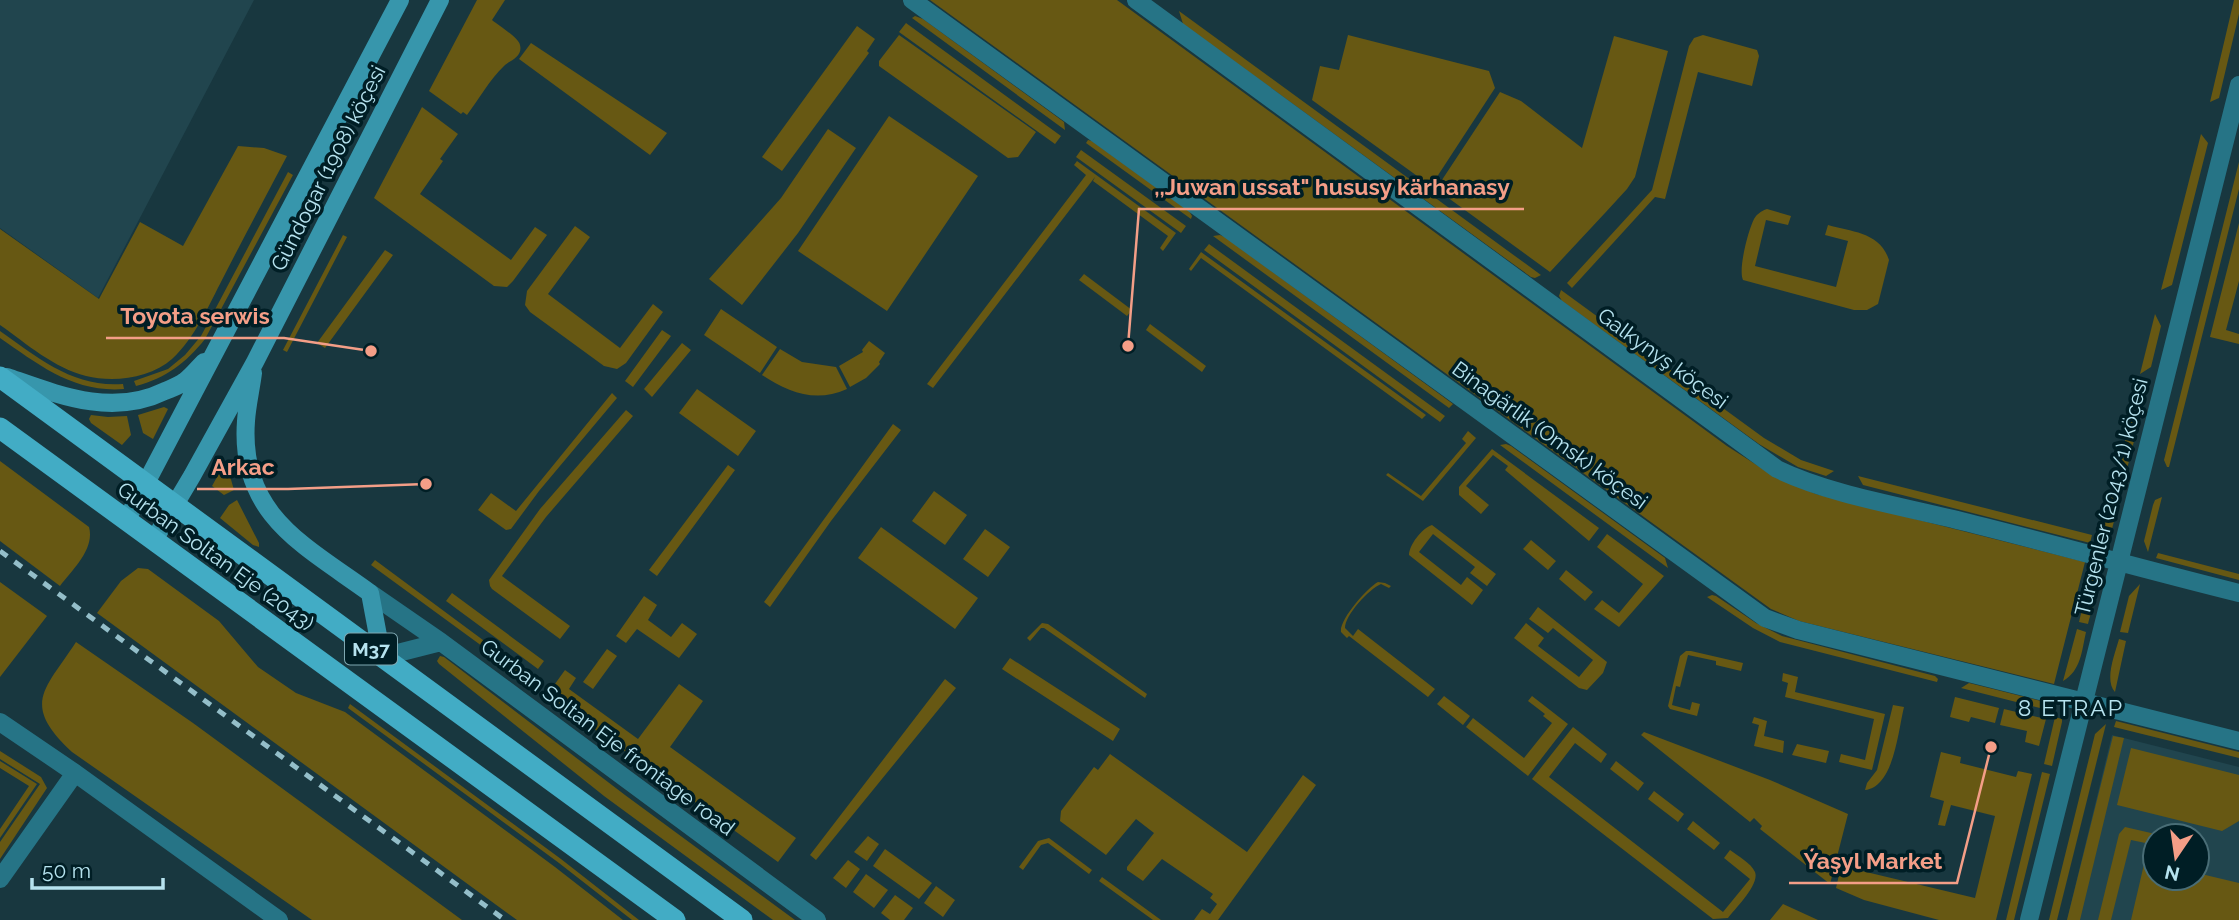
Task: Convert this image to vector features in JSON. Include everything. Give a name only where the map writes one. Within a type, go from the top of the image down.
[{"type":"highway","name":"Gurban Soltan Eje (2043)","points":[[0,376],[175,507],[742,920]]},
{"type":"highway","name":"Gurban Soltan Eje (2043)","points":[[0,428],[676,920]]},
{"type":"main road","name":"Gündogar (1908) köçesi","points":[[126,521],[400,0]]},
{"type":"main road","name":"Gündogar (1908) köçesi","points":[[154,540],[255,362],[440,0]]},
{"type":"main road","points":[[0,376],[77,399],[106,404],[131,402],[160,394],[185,382],[219,347]]},
{"type":"main road","points":[[255,362],[246,422],[246,448],[254,487],[268,512],[297,540],[370,593],[382,657]]},
{"type":"street","name":"Binagärlik (Omsk) köçesi","points":[[912,0],[1765,618],[1798,630],[2239,741]]},
{"type":"street","name":"Galkynyş köçesi","points":[[1136,0],[1777,469],[1796,478],[1843,492],[2239,593]]},
{"type":"street","name":"Türgenler (2043/1) köçesi","points":[[2029,920],[2239,85]]},
{"type":"street","name":"Gurban Soltan Eje frontage road","points":[[370,593],[441,642],[817,920]]},
{"type":"street","points":[[382,657],[441,642]]},
{"type":"street","points":[[0,722],[279,920]]},
{"type":"street","points":[[0,878],[75,773]]},
{"type":"shaded area","points":[[0,0],[254,0],[98,298],[0,228]]},
{"type":"shaded area","points":[[477,0],[505,0],[492,20],[516,39],[520,52],[494,77],[467,115],[463,112],[461,114],[429,91]]},
{"type":"shaded area","points":[[930,0],[1117,0],[1727,446],[1777,478],[1816,494],[2085,562],[2054,684],[1799,621],[1771,609]]},
{"type":"shaded area","points":[[2234,0],[2239,0],[2239,14],[2219,98],[2210,102]]},
{"type":"shaded area","points":[[1179,11],[1541,275],[1531,277],[1183,24]]},
{"type":"shaded area","points":[[915,16],[923,19],[1064,122],[1065,130],[912,18]]},
{"type":"shaded area","points":[[906,23],[1061,136],[1055,144],[899,32]]},
{"type":"shaded area","points":[[857,26],[875,39],[867,51],[869,53],[782,171],[762,157]]},
{"type":"shaded area","points":[[899,35],[1036,132],[1018,157],[1008,158],[879,66],[879,61]]},
{"type":"shaded area","points":[[1348,35],[1489,71],[1495,88],[1431,186],[1312,100],[1320,66],[1339,70]]},
{"type":"shaded area","points":[[1703,35],[1757,50],[1759,56],[1752,86],[1698,72],[1665,199],[1655,197],[1572,288],[1567,283],[1652,190],[1689,46],[1694,38]]},
{"type":"shaded area","points":[[1614,36],[1668,51],[1635,177],[1550,272],[1436,189],[1500,92],[1521,101],[1582,148]]},
{"type":"shaded area","points":[[531,43],[667,133],[650,155],[519,59]]},
{"type":"shaded area","points":[[422,107],[458,134],[420,194],[511,260],[535,227],[547,235],[507,287],[494,286],[374,198]]},
{"type":"shaded area","points":[[889,116],[978,176],[887,311],[798,251]]},
{"type":"shaded area","points":[[828,129],[856,148],[798,233],[742,305],[709,279],[781,198]]},
{"type":"shaded area","points":[[2201,134],[2208,143],[2172,285],[2161,290]]},
{"type":"shaded area","points":[[1088,140],[1189,211],[1191,219],[1086,143]]},
{"type":"shaded area","points":[[238,146],[264,148],[287,156],[201,321],[172,359],[143,375],[120,379],[86,376],[52,361],[0,325],[0,229],[99,299],[140,222],[183,246]]},
{"type":"shaded area","points":[[1081,150],[1186,226],[1181,233],[1076,157]]},
{"type":"shaded area","points":[[1077,161],[1176,233],[1163,251],[1160,248],[1168,236],[1093,181],[1095,177],[933,388],[927,384],[1086,175],[1074,165]]},
{"type":"shaded area","points":[[2239,162],[2239,189],[2167,467],[2164,460]]},
{"type":"shaded area","points":[[288,172],[293,175],[205,339],[175,368],[157,379],[136,386],[134,381],[168,369],[185,355],[201,336]]},
{"type":"shaded area","points":[[1767,209],[1791,216],[1788,225],[1766,220],[1755,266],[1836,287],[1848,241],[1825,235],[1828,225],[1855,232],[1872,238],[1885,251],[1889,260],[1878,304],[1867,310],[1854,310],[1743,280],[1743,259],[1749,232],[1755,217]]},
{"type":"shaded area","points":[[2239,223],[2239,281],[2226,330],[2239,334],[2239,344],[2210,337]]},
{"type":"shaded area","points":[[575,226],[590,237],[548,294],[620,348],[653,304],[663,312],[626,363],[617,369],[604,366],[530,312],[525,305],[527,291]]},
{"type":"shaded area","points":[[343,235],[347,237],[287,352],[283,350]]},
{"type":"shaded area","points":[[1220,235],[1453,404],[1449,408],[1213,236]]},
{"type":"shaded area","points":[[1209,244],[1445,416],[1440,422],[1204,250]]},
{"type":"shaded area","points":[[385,250],[393,255],[325,348],[317,343]]},
{"type":"shaded area","points":[[1201,252],[1426,415],[1422,419],[1201,258],[1191,271],[1189,269]]},
{"type":"shaded area","points":[[1084,274],[1132,310],[1127,316],[1079,280]]},
{"type":"shaded area","points":[[1561,290],[1764,438],[1801,460],[1834,471],[1826,476],[1798,467],[1759,444],[1562,301],[1559,296]]},
{"type":"shaded area","points":[[721,309],[777,347],[760,373],[704,335]]},
{"type":"shaded area","points":[[2155,314],[2161,326],[2151,367],[2140,374]]},
{"type":"shaded area","points":[[1150,324],[1206,366],[1202,372],[1146,330]]},
{"type":"shaded area","points":[[662,330],[671,336],[633,387],[625,381]]},
{"type":"shaded area","points":[[0,331],[57,369],[88,381],[123,384],[124,389],[89,387],[58,375],[0,338]]},
{"type":"shaded area","points":[[869,341],[885,353],[880,364],[866,378],[850,387],[839,366],[863,352]]},
{"type":"shaded area","points":[[682,343],[691,350],[652,397],[644,389]]},
{"type":"shaded area","points":[[780,349],[802,362],[836,367],[847,389],[824,395],[803,394],[782,387],[762,375]]},
{"type":"shaded area","points":[[697,389],[756,431],[738,456],[679,413]]},
{"type":"shaded area","points":[[612,393],[617,398],[539,491],[511,529],[506,530],[478,510],[491,493],[516,511]]},
{"type":"shaded area","points":[[164,407],[168,409],[153,439],[143,433],[138,415]]},
{"type":"shaded area","points":[[626,410],[633,416],[546,517],[502,576],[570,626],[560,639],[492,589],[489,580],[540,509]]},
{"type":"shaded area","points":[[2132,412],[2139,421],[2112,529],[2101,539]]},
{"type":"shaded area","points":[[91,415],[127,416],[131,435],[122,445],[91,423]]},
{"type":"shaded area","points":[[893,424],[901,430],[831,521],[770,607],[764,602]]},
{"type":"shaded area","points":[[1468,431],[1476,438],[1423,501],[1386,475],[1388,473],[1421,496],[1466,443],[1462,439]]},
{"type":"shaded area","points":[[1506,444],[1665,558],[1668,568],[1500,445]]},
{"type":"shaded area","points":[[1492,449],[1599,528],[1589,541],[1505,470],[1508,466],[1493,455],[1466,486],[1489,505],[1481,514],[1459,495],[1459,487]]},
{"type":"shaded area","points":[[0,461],[89,527],[86,551],[60,586],[0,541]]},
{"type":"shaded area","points":[[728,465],[735,470],[657,576],[649,570]]},
{"type":"shaded area","points":[[222,468],[228,469],[234,490],[224,495],[212,486]]},
{"type":"shaded area","points":[[1858,476],[2092,535],[2090,543],[1863,485]]},
{"type":"shaded area","points":[[934,491],[967,515],[945,545],[912,521]]},
{"type":"shaded area","points":[[2162,497],[2148,552],[2144,541],[2153,505],[2155,500]]},
{"type":"shaded area","points":[[237,500],[259,547],[220,518],[229,505]]},
{"type":"shaded area","points":[[1432,525],[1496,574],[1487,586],[1470,573],[1475,567],[1433,534],[1419,552],[1461,585],[1467,577],[1483,590],[1472,605],[1409,555],[1417,537]]},
{"type":"shaded area","points":[[881,527],[978,598],[955,629],[858,558]]},
{"type":"shaded area","points":[[985,529],[1010,547],[988,577],[963,559]]},
{"type":"shaded area","points":[[1607,534],[1664,576],[1619,627],[1594,609],[1602,600],[1619,613],[1643,584],[1597,547]]},
{"type":"shaded area","points":[[1531,540],[1556,561],[1548,570],[1523,549]]},
{"type":"shaded area","points":[[2158,553],[2239,574],[2239,580],[2156,558]]},
{"type":"shaded area","points":[[375,560],[537,680],[534,684],[371,565]]},
{"type":"shaded area","points":[[138,568],[148,569],[219,621],[258,667],[296,693],[345,712],[623,920],[517,920],[97,613],[121,581]]},
{"type":"shaded area","points":[[2092,568],[2097,588],[2088,624],[2079,622]]},
{"type":"shaded area","points":[[1566,570],[1593,592],[1585,601],[1559,579]]},
{"type":"shaded area","points":[[0,582],[47,616],[0,677]]},
{"type":"shaded area","points":[[1378,582],[1391,586],[1389,588],[1381,584],[1370,591],[1353,610],[1345,628],[1353,636],[1358,629],[1435,689],[1428,697],[1341,632],[1344,620],[1355,605]]},
{"type":"shaded area","points":[[2140,584],[2128,633],[2120,632],[2129,596]]},
{"type":"shaded area","points":[[452,593],[544,661],[538,669],[446,601]]},
{"type":"shaded area","points":[[1712,595],[1782,636],[1935,676],[1937,682],[1780,642],[1753,628],[1707,597]]},
{"type":"shaded area","points":[[644,596],[657,605],[648,620],[671,637],[682,623],[697,634],[679,658],[637,629],[626,643],[616,636]]},
{"type":"shaded area","points":[[1538,607],[1607,662],[1603,673],[1587,690],[1579,688],[1514,638],[1526,623],[1544,638],[1538,646],[1579,677],[1593,660],[1553,628],[1548,633],[1529,619]]},
{"type":"shaded area","points":[[1042,623],[1048,624],[1147,694],[1145,698],[1044,628],[1030,641],[1027,638]]},
{"type":"shaded area","points":[[2077,629],[2086,632],[2082,653],[2074,672],[2063,681]]},
{"type":"shaded area","points":[[2119,639],[2126,641],[2115,692],[2110,674]]},
{"type":"shaded area","points":[[76,642],[193,723],[462,920],[312,920],[72,752],[56,736],[42,709],[47,686]]},
{"type":"shaded area","points":[[607,649],[617,656],[593,689],[583,682]]},
{"type":"shaded area","points":[[1691,651],[1743,663],[1741,671],[1716,665],[1716,661],[1688,655],[1680,687],[1676,686],[1672,705],[1690,710],[1692,702],[1700,704],[1697,716],[1670,709],[1668,706],[1680,656]]},
{"type":"shaded area","points":[[440,656],[795,920],[773,920],[604,796],[439,664],[437,661]]},
{"type":"shaded area","points":[[1010,658],[1120,729],[1113,741],[1002,669]]},
{"type":"shaded area","points":[[565,670],[576,678],[569,689],[638,739],[679,684],[703,701],[670,747],[796,838],[778,862],[547,695]]},
{"type":"shaded area","points":[[1783,673],[1798,677],[1795,692],[1885,714],[1872,770],[1839,762],[1841,754],[1865,760],[1874,719],[1785,697],[1788,683],[1782,681]]},
{"type":"shaded area","points":[[945,679],[956,688],[816,860],[810,855]]},
{"type":"shaded area","points":[[1969,683],[2045,702],[2049,704],[2048,710],[1961,688]]},
{"type":"shaded area","points":[[1444,696],[1470,716],[1463,725],[1437,704]]},
{"type":"shaded area","points":[[1532,696],[1568,724],[1528,776],[1466,727],[1473,718],[1524,758],[1552,723],[1528,701]]},
{"type":"shaded area","points":[[1955,697],[1999,708],[1995,723],[1971,717],[1969,722],[1950,717]]},
{"type":"shaded area","points":[[350,704],[561,859],[639,920],[632,920],[348,708]]},
{"type":"shaded area","points":[[1893,705],[1904,707],[1889,769],[1875,787],[1865,790],[1877,770]]},
{"type":"shaded area","points":[[2004,709],[2046,719],[2039,746],[2025,742],[2027,731],[2000,725]]},
{"type":"shaded area","points":[[1754,717],[1767,721],[1764,736],[1784,741],[1783,753],[1754,746],[1759,725],[1752,723]]},
{"type":"shaded area","points":[[2055,717],[2062,719],[2062,722],[2052,766],[2044,764]]},
{"type":"shaded area","points":[[2116,721],[2239,752],[2239,758],[2114,727]]},
{"type":"shaded area","points":[[2106,724],[2057,920],[2049,920],[2095,734]]},
{"type":"shaded area","points":[[1573,727],[1607,754],[1601,763],[1575,743],[1549,777],[1723,912],[1750,879],[1724,858],[1730,850],[1753,869],[1756,877],[1754,883],[1728,918],[1713,919],[1532,779]]},
{"type":"shaded area","points":[[1644,732],[1770,780],[1848,814],[1830,884],[1760,829],[1762,826],[1754,818],[1750,822],[1641,735]]},
{"type":"shaded area","points":[[2112,735],[2239,767],[2239,920],[2067,920]]},
{"type":"shaded area","points":[[2113,736],[2124,738],[2080,920],[2067,920]]},
{"type":"shaded area","points":[[1797,744],[1829,751],[1826,763],[1792,755]]},
{"type":"shaded area","points":[[2131,748],[2239,775],[2239,821],[2222,831],[2211,828],[2211,822],[2186,822],[2117,805]]},
{"type":"shaded area","points":[[0,751],[41,777],[47,788],[0,859],[0,842],[40,784],[0,759]]},
{"type":"shaded area","points":[[1941,752],[1961,757],[1960,763],[2016,777],[2018,771],[2032,774],[1996,920],[1939,920],[1864,900],[1836,888],[1841,866],[1975,898],[1995,816],[1951,805],[1945,826],[1938,825],[1944,801],[1930,797]]},
{"type":"shaded area","points":[[1110,754],[1247,852],[1303,775],[1316,785],[1218,920],[1194,920],[1202,909],[1210,914],[1217,904],[1210,898],[1213,894],[1162,859],[1143,881],[1127,870],[1154,833],[1136,819],[1106,855],[1060,821],[1061,811],[1094,767],[1098,770]]},
{"type":"shaded area","points":[[0,761],[37,784],[0,838],[0,829],[29,786],[0,768]]},
{"type":"shaded area","points":[[1616,761],[1644,783],[1638,791],[1610,769]]},
{"type":"shaded area","points":[[2042,772],[2050,774],[2014,920],[2006,920]]},
{"type":"shaded area","points":[[1654,791],[1684,814],[1678,822],[1648,799]]},
{"type":"shaded area","points":[[1693,821],[1720,843],[1714,850],[1687,829]]},
{"type":"shaded area","points":[[2125,827],[2141,831],[2141,842],[2131,840],[2111,920],[2098,920],[2119,834]]},
{"type":"shaded area","points":[[868,836],[879,844],[867,861],[854,852]]},
{"type":"shaded area","points":[[1049,838],[1092,870],[1089,874],[1048,843],[1041,845],[1023,870],[1019,867],[1038,841]]},
{"type":"shaded area","points":[[885,849],[932,883],[919,899],[873,866]]},
{"type":"shaded area","points":[[848,860],[860,869],[846,888],[833,878]]},
{"type":"shaded area","points":[[866,874],[888,890],[874,908],[853,892]]},
{"type":"shaded area","points":[[2211,876],[2239,883],[2239,920],[2131,920],[2141,877],[2141,892],[2211,892]]},
{"type":"shaded area","points":[[1102,877],[1161,920],[1153,920],[1099,881]]},
{"type":"shaded area","points":[[936,886],[955,900],[943,917],[924,903]]},
{"type":"shaded area","points":[[895,895],[913,908],[904,920],[890,920],[881,913]]},
{"type":"shaded area","points":[[1783,904],[1818,920],[1770,920]]},
{"type":"railway","points":[[0,551],[505,920]]},
{"type":"place","name":",,Juwan ussat\" hususy kärhanasy","points":[[1128,346]]},
{"type":"place","name":"Toyota serwis","points":[[371,351]]},
{"type":"place","name":"Arkac","points":[[426,484]]},
{"type":"place","name":"Ýaşyl Market","points":[[1991,747]]},
{"type":"district","name":"8 ETRAP","points":[[2071,707]]}]
